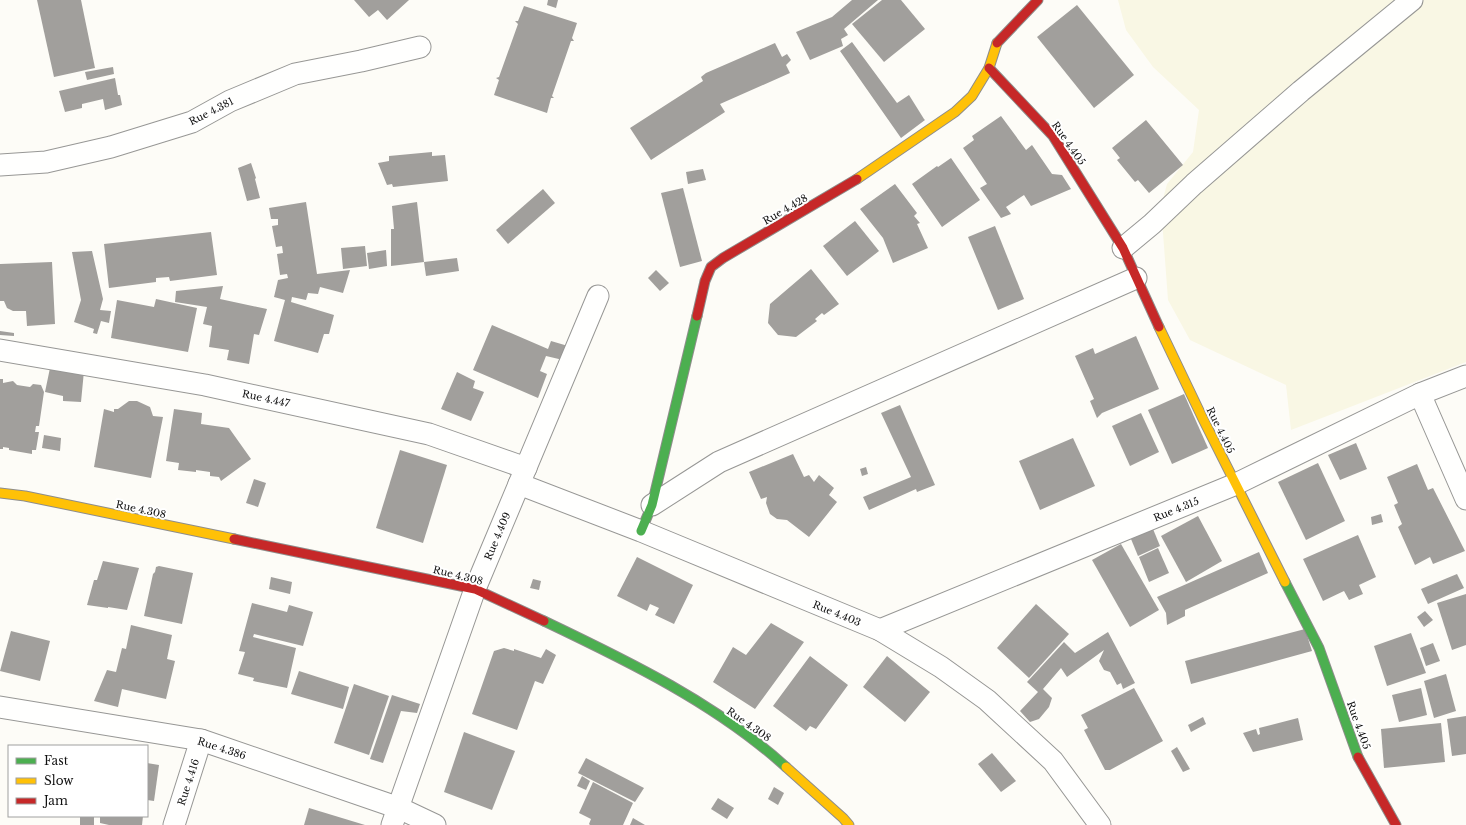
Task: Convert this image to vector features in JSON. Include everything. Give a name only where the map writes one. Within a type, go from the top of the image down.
[{"type":"street","name":"Rue 4.428","points":[[641,531],[652,505],[705,281],[711,267],[723,258],[847,186],[956,112],[972,96],[989,68],[997,43],[1038,0]]},
{"type":"street","points":[[1123,248],[1301,91],[1408,1]]},
{"type":"street","name":"Rue 4.381","points":[[0,165],[46,162],[111,147],[192,122],[230,101],[295,74],[361,61],[420,46]]},
{"type":"street","name":"Rue 4.405","points":[[989,68],[1053,136],[1123,248],[1203,419],[1320,648],[1360,761],[1396,825]]},
{"type":"street","points":[[652,505],[719,462],[1136,278]]},
{"type":"street","name":"Rue 4.409","points":[[395,817],[475,589],[598,296]]},
{"type":"street","name":"Rue 4.447","points":[[0,350],[205,384],[429,434],[523,476]]},
{"type":"street","name":"Rue 4.315","points":[[880,630],[1236,484],[1420,394],[1466,376]]},
{"type":"street","points":[[1420,394],[1466,499]]},
{"type":"street","name":"Rue 4.403","points":[[523,476],[641,531],[880,630],[941,667],[986,700],[1053,761],[1093,813],[1100,825]]},
{"type":"street","name":"Rue 4.308","points":[[0,493],[25,496],[475,589],[588,642],[684,692],[762,745],[849,825]]},
{"type":"street","name":"Rue 4.386","points":[[0,707],[201,740],[395,817],[435,825]]},
{"type":"street","name":"Rue 4.416","points":[[174,825],[201,740]]},
{"type":"shaded area","points":[[1118,0],[1466,0],[1466,362],[1291,430],[1286,385],[1190,340],[1168,300],[1161,206],[1167,184],[1193,152],[1199,110],[1153,67],[1126,30]]},
{"type":"building","points":[[37,0],[81,0],[95,68],[54,77]]},
{"type":"building","points":[[354,0],[409,0],[387,20],[378,10],[369,17]]},
{"type":"building","points":[[548,0],[558,0],[556,8],[547,5]]},
{"type":"building","points":[[852,0],[878,0],[844,29],[848,35],[841,39],[843,46],[810,60],[796,32],[832,17]]},
{"type":"building","points":[[882,0],[901,0],[925,29],[884,62],[852,24]]},
{"type":"building","points":[[1077,5],[1134,75],[1094,108],[1037,37]]},
{"type":"building","points":[[524,6],[577,23],[572,38],[574,41],[571,41],[552,96],[554,98],[551,98],[547,113],[494,95],[499,80],[496,78],[499,77],[518,24],[515,21],[518,21]]},
{"type":"building","points":[[852,42],[897,103],[909,95],[925,120],[901,138],[840,51]]},
{"type":"building","points":[[775,43],[782,57],[787,54],[791,60],[786,65],[790,73],[720,104],[725,112],[651,160],[630,128],[703,81],[701,77],[706,73]]},
{"type":"building","points":[[113,67],[114,74],[87,80],[85,72]]},
{"type":"building","points":[[115,78],[118,95],[120,95],[122,105],[105,110],[103,99],[82,104],[82,108],[65,112],[59,91]]},
{"type":"building","points":[[1001,116],[1026,150],[1032,145],[1052,174],[1062,175],[1071,189],[1031,206],[1024,195],[1006,207],[1011,214],[1001,218],[980,188],[987,184],[963,148],[974,140],[972,136]]},
{"type":"building","points":[[1146,120],[1183,165],[1149,193],[1138,180],[1135,182],[1117,160],[1120,158],[1112,148]]},
{"type":"building","points":[[432,152],[432,156],[445,155],[448,181],[393,187],[392,184],[387,185],[378,163],[389,161],[389,156]]},
{"type":"building","points":[[951,158],[980,200],[942,227],[912,184]]},
{"type":"building","points":[[251,163],[260,198],[247,201],[238,168]]},
{"type":"building","points":[[703,169],[706,180],[688,184],[686,172]]},
{"type":"building","points":[[895,184],[917,213],[914,216],[920,223],[917,224],[928,248],[893,263],[883,238],[860,209]]},
{"type":"building","points":[[683,188],[702,261],[680,267],[661,193]]},
{"type":"building","points":[[543,189],[555,203],[508,244],[496,230]]},
{"type":"building","points":[[306,202],[317,274],[350,270],[343,293],[320,287],[318,294],[308,293],[306,300],[292,297],[291,302],[334,315],[329,334],[324,334],[318,353],[274,341],[285,300],[274,297],[278,280],[288,278],[287,274],[280,275],[277,254],[283,253],[282,246],[276,247],[272,226],[278,225],[278,219],[271,219],[269,208]]},
{"type":"building","points":[[417,202],[424,262],[391,266],[391,229],[394,229],[392,206]]},
{"type":"building","points":[[855,221],[879,251],[847,276],[823,246]]},
{"type":"building","points":[[995,226],[1024,299],[998,310],[968,237]]},
{"type":"building","points":[[211,232],[217,275],[170,281],[169,277],[156,278],[156,282],[109,288],[104,244]]},
{"type":"building","points":[[365,246],[367,266],[343,269],[341,248]]},
{"type":"building","points":[[386,250],[387,266],[369,269],[367,253]]},
{"type":"building","points":[[92,251],[103,299],[100,310],[111,311],[109,323],[101,321],[97,334],[93,333],[94,329],[74,322],[81,300],[72,252]]},
{"type":"building","points":[[457,258],[459,271],[426,276],[424,262]]},
{"type":"building","points":[[52,262],[55,324],[27,326],[26,311],[13,311],[7,308],[4,301],[0,301],[0,264]]},
{"type":"building","points":[[811,269],[839,304],[824,315],[822,313],[815,319],[817,321],[796,337],[778,335],[768,323],[770,304]]},
{"type":"building","points":[[656,270],[669,283],[660,291],[648,278]]},
{"type":"building","points":[[223,286],[220,299],[267,309],[259,335],[254,334],[249,364],[227,360],[229,350],[209,347],[212,326],[203,324],[207,307],[175,302],[176,291]]},
{"type":"building","points":[[156,299],[197,308],[188,352],[111,338],[117,300],[154,307]]},
{"type":"building","points":[[492,325],[548,349],[551,341],[568,346],[563,360],[546,356],[540,371],[547,374],[538,398],[473,370]]},
{"type":"building","points":[[0,331],[14,333],[14,336],[0,335]]},
{"type":"building","points":[[1136,336],[1159,389],[1102,413],[1097,418],[1090,401],[1094,399],[1075,356],[1093,348],[1095,354]]},
{"type":"building","points":[[50,368],[84,371],[81,402],[63,401],[63,396],[45,392]]},
{"type":"building","points":[[457,372],[475,381],[473,388],[484,392],[471,421],[441,409]]},
{"type":"building","points":[[0,379],[3,379],[3,383],[13,381],[17,385],[30,387],[33,384],[41,385],[44,392],[39,426],[36,426],[35,432],[39,432],[36,450],[32,450],[32,454],[9,450],[9,448],[3,447],[3,449],[0,449]]},
{"type":"building","points":[[1184,394],[1208,448],[1172,464],[1148,410]]},
{"type":"building","points":[[129,401],[137,401],[150,407],[153,416],[163,417],[151,478],[94,467],[104,409],[114,412],[114,409],[118,409]]},
{"type":"building","points":[[900,405],[935,485],[917,492],[916,489],[869,510],[863,497],[911,477],[881,413]]},
{"type":"building","points":[[174,409],[202,413],[201,424],[229,428],[251,459],[221,481],[219,477],[210,476],[210,472],[178,470],[179,463],[166,461]]},
{"type":"building","points":[[1141,413],[1159,452],[1130,466],[1112,426]]},
{"type":"building","points":[[44,435],[61,438],[60,451],[42,448]]},
{"type":"building","points":[[1073,438],[1095,486],[1040,510],[1019,461]]},
{"type":"building","points":[[1356,443],[1367,469],[1340,480],[1328,455]]},
{"type":"building","points":[[400,450],[447,465],[423,543],[376,528]]},
{"type":"building","points":[[793,454],[804,477],[809,475],[814,482],[819,475],[834,488],[829,495],[837,502],[809,537],[787,520],[777,519],[770,514],[766,503],[767,497],[761,499],[749,472]]},
{"type":"building","points":[[1318,463],[1345,521],[1306,540],[1278,482]]},
{"type":"building","points":[[1417,464],[1428,490],[1433,488],[1465,551],[1433,564],[1430,557],[1415,565],[1398,527],[1402,524],[1394,505],[1398,503],[1387,477]]},
{"type":"building","points":[[866,467],[868,474],[862,476],[860,469]]},
{"type":"building","points":[[254,479],[266,483],[258,507],[246,503]]},
{"type":"building","points":[[1381,514],[1383,522],[1372,525],[1371,517]]},
{"type":"building","points":[[1198,516],[1222,561],[1186,582],[1161,536]]},
{"type":"building","points":[[1153,529],[1160,546],[1138,556],[1131,539]]},
{"type":"building","points":[[1358,535],[1376,577],[1359,585],[1363,594],[1349,600],[1344,591],[1323,601],[1303,559]]},
{"type":"building","points":[[1121,544],[1159,610],[1130,627],[1092,560]]},
{"type":"building","points":[[1158,548],[1169,573],[1149,582],[1139,557]]},
{"type":"building","points":[[1259,552],[1268,573],[1185,610],[1185,616],[1167,625],[1166,613],[1157,597]]},
{"type":"building","points":[[637,557],[693,585],[674,624],[655,615],[659,608],[650,604],[647,611],[617,596]]},
{"type":"building","points":[[103,561],[139,568],[127,610],[87,605],[94,580],[97,580]]},
{"type":"building","points":[[159,566],[193,573],[182,624],[144,616],[153,574],[156,567]]},
{"type":"building","points":[[1457,574],[1464,588],[1428,604],[1421,589]]},
{"type":"building","points":[[271,577],[292,582],[290,594],[269,589]]},
{"type":"building","points":[[533,579],[541,581],[539,590],[530,588]]},
{"type":"building","points":[[1466,594],[1466,645],[1452,650],[1437,603]]},
{"type":"building","points":[[252,603],[287,612],[289,605],[313,612],[303,646],[254,634],[253,637],[296,648],[287,688],[253,681],[254,678],[238,674],[245,652],[239,651]]},
{"type":"building","points":[[1036,604],[1069,634],[1029,678],[997,648]]},
{"type":"building","points":[[1425,611],[1433,620],[1424,627],[1417,617]]},
{"type":"building","points":[[771,623],[804,642],[755,709],[713,682],[733,647],[746,655]]},
{"type":"building","points":[[131,625],[172,635],[167,659],[175,661],[166,699],[122,689],[118,707],[94,701],[107,670],[116,672],[122,648],[126,649]]},
{"type":"building","points":[[1305,629],[1312,651],[1191,684],[1185,661]]},
{"type":"building","points":[[11,631],[50,641],[40,681],[0,671]]},
{"type":"building","points":[[1108,632],[1135,683],[1123,689],[1121,683],[1117,685],[1110,672],[1104,670],[1099,661],[1104,650],[1067,677],[1061,668],[1043,689],[1052,698],[1049,707],[1039,719],[1030,722],[1020,711],[1038,692],[1027,682],[1064,642],[1075,653]]},
{"type":"building","points":[[1411,633],[1426,673],[1387,686],[1374,646]]},
{"type":"building","points":[[1433,643],[1440,661],[1426,666],[1420,648]]},
{"type":"building","points":[[504,648],[514,651],[514,649],[541,658],[546,649],[556,655],[543,684],[535,681],[517,730],[472,714],[494,651]]},
{"type":"building","points":[[810,656],[848,685],[816,729],[810,726],[806,731],[773,706]]},
{"type":"building","points":[[887,656],[930,692],[905,722],[863,687]]},
{"type":"building","points":[[299,671],[349,687],[343,709],[291,694]]},
{"type":"building","points":[[1446,674],[1456,711],[1434,718],[1424,681]]},
{"type":"building","points":[[354,684],[389,696],[369,755],[334,743]]},
{"type":"building","points":[[1134,688],[1163,741],[1110,770],[1105,770],[1084,730],[1088,728],[1081,715]]},
{"type":"building","points":[[1421,688],[1427,715],[1399,722],[1392,695]]},
{"type":"building","points":[[392,695],[420,704],[417,713],[401,711],[383,763],[370,759]]},
{"type":"building","points":[[1466,716],[1466,754],[1452,756],[1447,719]]},
{"type":"building","points":[[1203,717],[1206,724],[1191,732],[1188,725]]},
{"type":"building","points":[[1298,718],[1303,740],[1253,752],[1243,733],[1256,729],[1258,735],[1260,734],[1259,728]]},
{"type":"building","points":[[1441,723],[1445,762],[1384,768],[1381,729]]},
{"type":"building","points":[[464,732],[515,751],[492,810],[444,792]]},
{"type":"building","points":[[1177,747],[1190,769],[1183,772],[1171,751]]},
{"type":"building","points":[[992,753],[1016,781],[1001,792],[978,764]]},
{"type":"building","points":[[586,758],[644,788],[635,802],[578,773]]},
{"type":"building","points":[[148,763],[159,765],[154,801],[148,800]]},
{"type":"building","points":[[582,776],[590,781],[586,790],[577,786]]},
{"type":"building","points":[[593,782],[633,803],[623,825],[590,825],[591,819],[579,813]]},
{"type":"building","points":[[774,787],[784,793],[778,805],[768,799]]},
{"type":"building","points":[[718,798],[734,808],[727,819],[711,809]]},
{"type":"building","points":[[309,808],[365,825],[304,825]]},
{"type":"building","points":[[80,817],[94,817],[94,825],[80,825]]},
{"type":"building","points":[[100,817],[143,817],[142,825],[109,825],[100,823]]},
{"type":"building","points":[[633,818],[645,825],[630,825]]},
{"type":"traffic: fast","points":[[641,531],[652,505],[697,316]]},
{"type":"traffic: fast","points":[[1285,582],[1319,648],[1358,757]]},
{"type":"traffic: fast","points":[[544,621],[671,685],[731,723],[786,767]]},
{"type":"traffic: slow","points":[[857,179],[955,112],[972,96],[989,68],[997,43]]},
{"type":"traffic: slow","points":[[1159,327],[1203,419],[1285,582]]},
{"type":"traffic: slow","points":[[0,493],[25,496],[234,539]]},
{"type":"traffic: slow","points":[[786,767],[849,825]]},
{"type":"traffic: jam","points":[[997,43],[1038,0]]},
{"type":"traffic: jam","points":[[989,68],[1053,136],[1123,248],[1159,327]]},
{"type":"traffic: jam","points":[[697,316],[705,281],[711,267],[723,258],[857,179]]},
{"type":"traffic: jam","points":[[234,539],[475,589],[544,621]]},
{"type":"traffic: jam","points":[[1358,757],[1396,825]]}]
